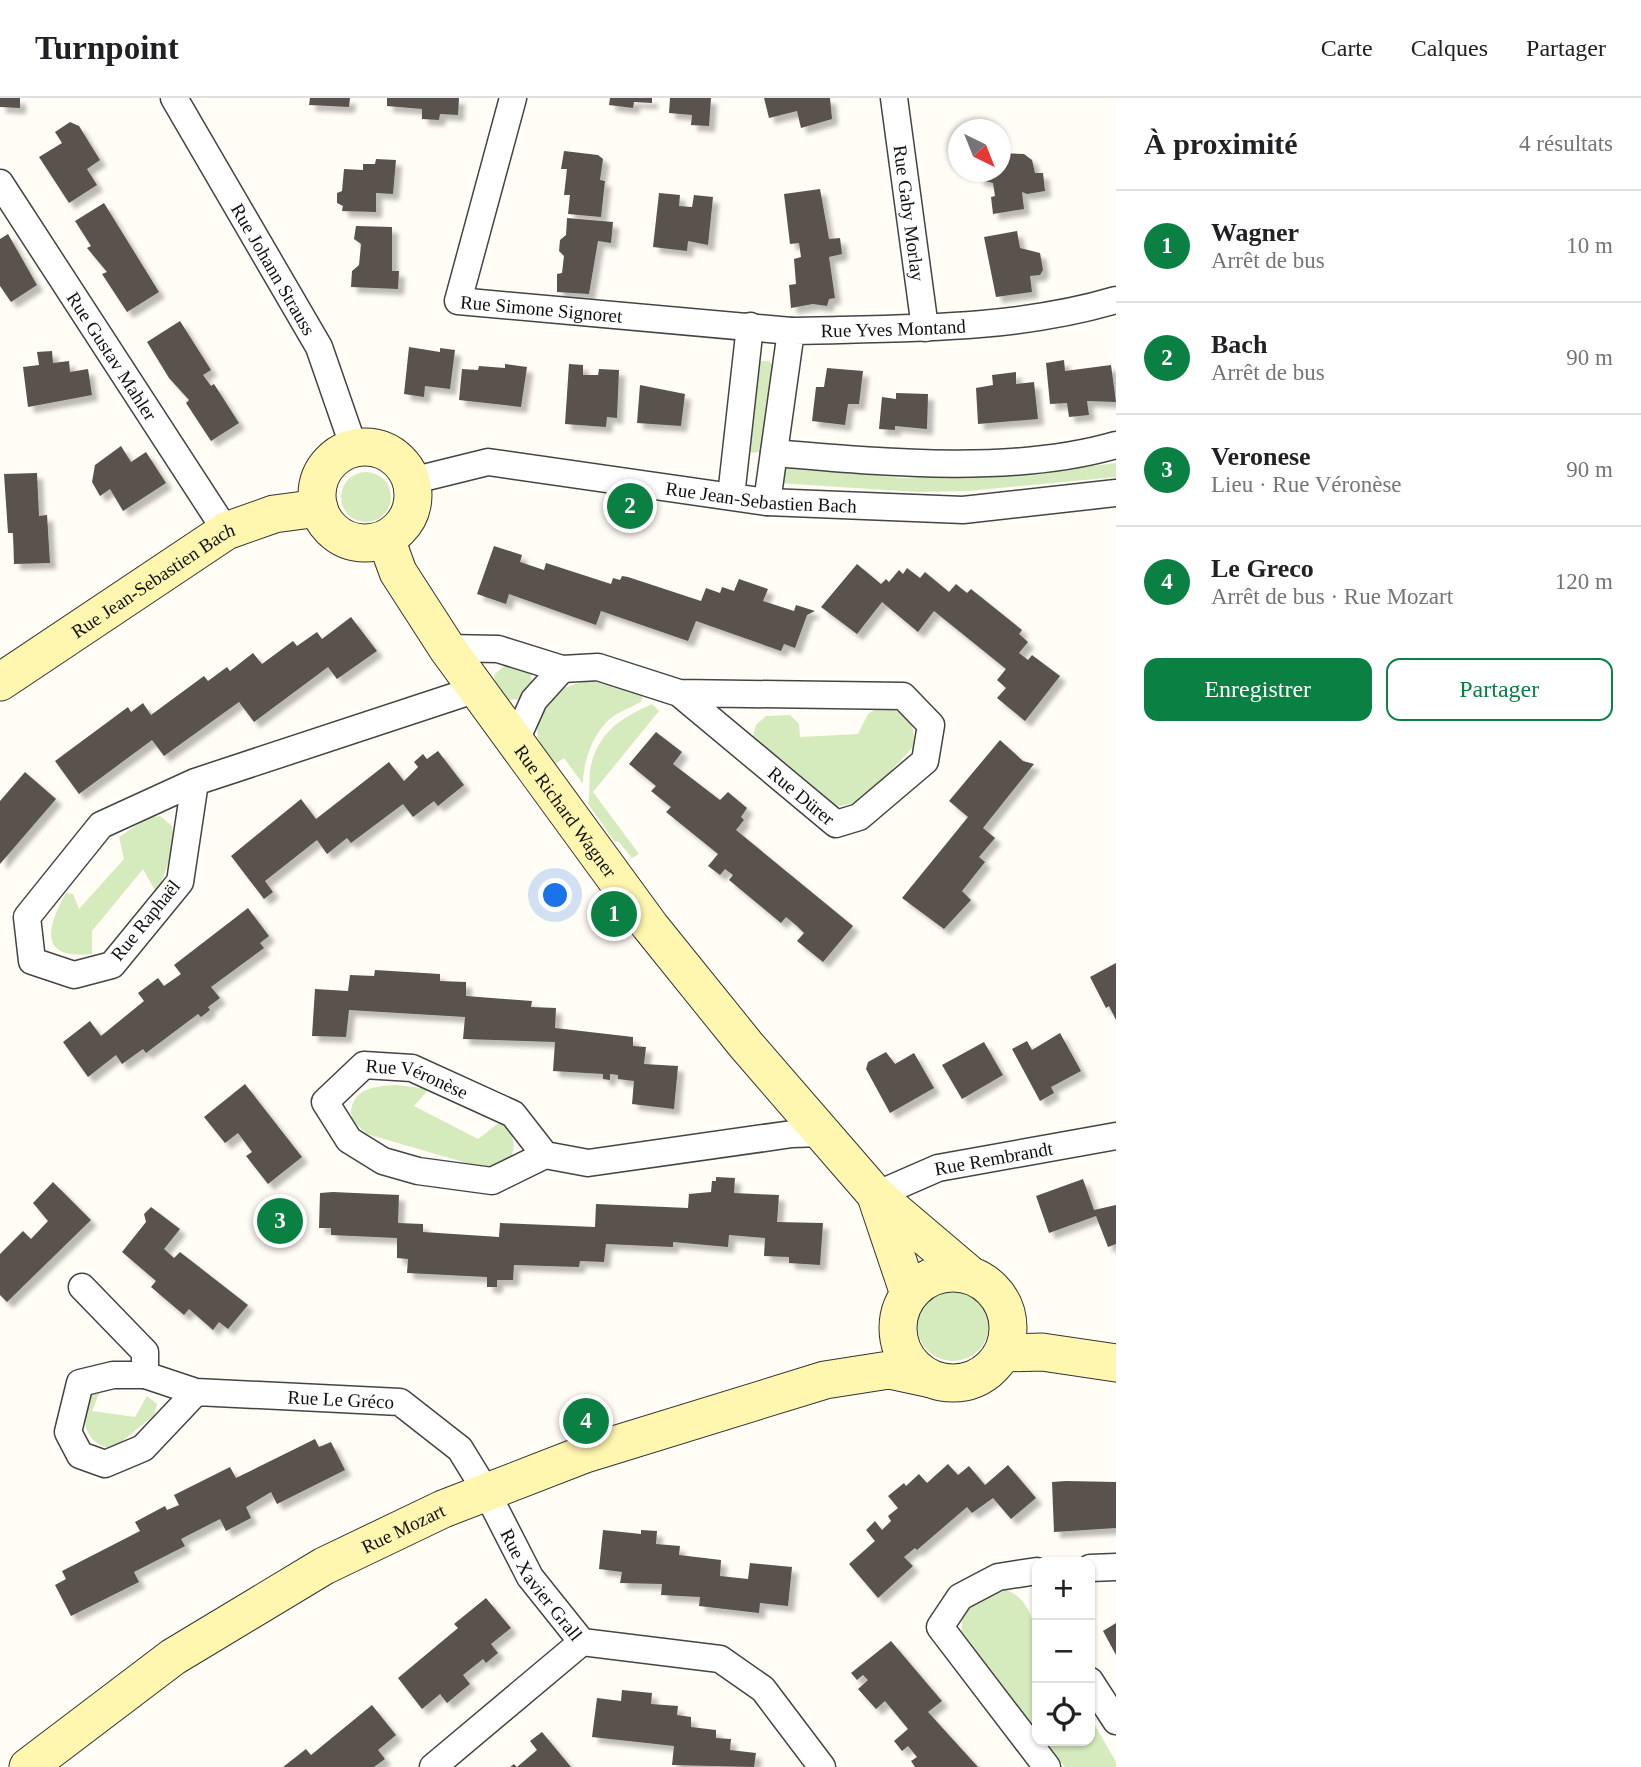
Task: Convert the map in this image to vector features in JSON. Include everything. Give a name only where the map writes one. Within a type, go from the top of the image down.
[{"type":"street","name":"Rue Johann Strauss","points":[[174,98],[319,347],[354,448]]},
{"type":"street","name":"Rue Simone Signoret","points":[[513,98],[458,301],[791,331]]},
{"type":"street","name":"Rue Gaby Morlay","points":[[894,98],[925,328]]},
{"type":"street","name":"Rue Gustav Mahler","points":[[0,183],[226,531]]},
{"type":"street","name":"Rue Yves Montand","points":[[767,502],[791,331],[925,328],[1024,319],[1116,300]]},
{"type":"street","points":[[731,496],[750,326]]},
{"type":"street","points":[[774,453],[910,464],[1041,458],[1116,445]]},
{"type":"street","points":[[354,448],[383,450],[405,468],[411,481],[413,493],[409,515],[396,533],[386,539],[370,543],[353,542],[332,529],[319,509],[320,478],[328,465],[354,448]]},
{"type":"street","name":"Rue Jean-Sebastien Bach","points":[[411,481],[488,462],[767,502],[963,510],[1116,493]]},
{"type":"street","name":"Rue Jean-Sebastien Bach","points":[[0,682],[226,531],[274,514],[319,509]]},
{"type":"street","name":"Rue Richard Wagner","points":[[386,539],[398,572],[447,648],[650,926],[876,1195],[969,1274]]},
{"type":"street","name":"Rue Dürer","points":[[447,648],[498,649],[562,669],[598,667],[679,693],[903,696],[930,725],[925,761],[859,817],[836,824],[679,693]]},
{"type":"street","points":[[516,740],[534,700],[562,669]]},
{"type":"street","name":"Rue Raphaël","points":[[195,782],[180,882],[112,965],[74,975],[32,961],[27,917],[101,825],[195,782],[477,689]]},
{"type":"street","name":"Rue Véronèse","points":[[364,1065],[412,1068],[513,1114],[545,1155],[492,1181],[418,1171],[383,1161],[349,1140],[325,1102],[364,1065]]},
{"type":"street","points":[[545,1155],[589,1163],[792,1133],[822,1133]]},
{"type":"street","name":"Rue Rembrandt","points":[[876,1195],[938,1168],[1116,1134]]},
{"type":"street","name":"Rue Richard Wagner","points":[[876,1195],[903,1309]]},
{"type":"street","points":[[969,1274],[986,1282],[999,1296],[1007,1313],[1009,1333],[1003,1353],[980,1377],[947,1383],[931,1379],[913,1365],[901,1346],[903,1309],[934,1275],[969,1274]]},
{"type":"street","points":[[82,1287],[145,1352],[145,1375]]},
{"type":"street","name":"Rue Mozart","points":[[825,1380],[903,1309]]},
{"type":"street","points":[[1007,1313],[1067,1336],[1116,1343]]},
{"type":"street","points":[[1003,1353],[1042,1352],[1116,1363]]},
{"type":"street","name":"Rue Mozart","points":[[28,1767],[173,1657],[324,1566],[443,1509],[585,1454],[825,1380],[889,1370],[931,1379]]},
{"type":"street","name":"Rue Le Gréco","points":[[196,1392],[143,1448],[106,1464],[80,1455],[68,1432],[80,1383],[113,1375],[145,1375],[196,1392],[400,1402],[460,1449],[487,1493]]},
{"type":"street","name":"Rue Xavier Grall","points":[[487,1493],[530,1577],[582,1642],[719,1659],[763,1689],[822,1767]]},
{"type":"street","points":[[1095,1568],[1116,1567]]},
{"type":"street","points":[[1032,1572],[998,1577],[960,1597],[940,1627],[1047,1767]]},
{"type":"street","points":[[433,1767],[582,1642]]},
{"type":"street","points":[[1091,1683],[1116,1721]]},
{"type":"green space","points":[[769,361],[774,367],[761,451],[754,453],[747,451],[758,363]]},
{"type":"green space","points":[[1116,463],[1116,477],[968,491],[917,492],[778,483],[782,467],[903,478],[1038,473]]},
{"type":"green space","points":[[366,472],[384,479],[391,497],[384,515],[366,522],[348,515],[341,497],[348,479]]},
{"type":"green space","points":[[504,666],[530,671],[532,681],[521,699],[508,700],[496,686],[494,675]]},
{"type":"green space","points":[[592,681],[643,695],[641,702],[615,716],[599,731],[587,757],[583,784],[564,758],[552,766],[538,736],[537,722],[548,699],[559,690]]},
{"type":"green space","points":[[652,704],[659,711],[593,792],[639,854],[632,858],[618,841],[615,842],[588,804],[590,770],[595,753],[606,734],[631,714]]},
{"type":"green space","points":[[879,707],[896,710],[908,719],[914,739],[912,748],[863,801],[840,806],[830,804],[755,743],[753,736],[756,725],[766,716],[790,715],[799,724],[800,737],[858,734],[868,714]]},
{"type":"green space","points":[[160,816],[172,826],[175,844],[157,894],[143,869],[92,931],[92,954],[62,952],[55,946],[52,929],[54,918],[66,893],[73,894],[79,909],[124,859],[119,837],[148,818]]},
{"type":"green space","points":[[396,1085],[429,1089],[414,1106],[478,1139],[500,1122],[513,1138],[511,1158],[494,1171],[367,1134],[353,1121],[352,1105],[356,1098],[366,1090]]},
{"type":"green space","points":[[953,1289],[973,1295],[983,1305],[989,1325],[983,1345],[973,1355],[953,1361],[933,1355],[923,1345],[917,1325],[923,1305],[933,1295]]},
{"type":"green space","points":[[101,1389],[92,1411],[135,1417],[147,1396],[157,1404],[154,1415],[113,1449],[95,1441],[86,1429],[85,1413],[90,1395]]},
{"type":"green space","points":[[1004,1589],[1015,1594],[1029,1611],[1032,1621],[1032,1727],[961,1635],[963,1610]]},
{"type":"green space","points":[[1095,1726],[1116,1762],[1116,1767],[1065,1767],[1047,1746],[1095,1746]]},
{"type":"building","points":[[0,98],[20,98],[20,108],[0,107]]},
{"type":"building","points":[[310,98],[350,98],[349,107],[309,105]]},
{"type":"building","points":[[387,98],[459,98],[458,115],[440,114],[439,120],[422,119],[422,109],[387,106]]},
{"type":"building","points":[[610,98],[652,98],[652,103],[634,102],[633,108],[609,105]]},
{"type":"building","points":[[670,98],[711,98],[709,126],[691,125],[692,115],[669,113]]},
{"type":"building","points":[[764,98],[830,98],[832,119],[801,128],[797,111],[769,118]]},
{"type":"building","points":[[70,122],[79,126],[100,160],[87,169],[97,185],[69,203],[39,157],[62,143],[55,132]]},
{"type":"building","points":[[564,151],[598,155],[603,159],[600,180],[605,181],[601,217],[568,214],[570,195],[564,195],[567,169],[561,169]]},
{"type":"building","points":[[1011,153],[1024,154],[1032,160],[1035,173],[1043,173],[1045,191],[1027,194],[1022,192],[1024,209],[993,214],[993,183],[989,182],[1011,182]]},
{"type":"building","points":[[376,159],[396,160],[393,194],[376,193],[376,212],[342,211],[343,206],[337,203],[337,193],[342,191],[344,169],[363,170],[363,164],[375,164]]},
{"type":"building","points":[[820,189],[829,239],[840,238],[842,254],[829,257],[835,298],[829,299],[827,306],[813,304],[791,308],[789,285],[796,284],[794,259],[801,257],[799,243],[790,244],[784,194]]},
{"type":"building","points":[[659,193],[680,195],[679,206],[692,207],[694,195],[713,197],[708,245],[688,241],[687,251],[653,247]]},
{"type":"building","points":[[104,203],[159,292],[127,312],[102,274],[107,272],[87,248],[91,246],[75,221]]},
{"type":"building","points":[[567,218],[613,222],[611,243],[598,241],[589,294],[557,292],[557,274],[562,273],[564,256],[559,251],[560,240],[566,235]]},
{"type":"building","points":[[356,226],[392,227],[392,271],[399,271],[398,289],[351,287],[352,271],[359,265],[361,244],[354,239]]},
{"type":"building","points":[[1017,231],[1020,248],[1040,253],[1043,270],[1040,275],[1030,276],[1032,292],[996,297],[984,237]]},
{"type":"building","points":[[8,234],[37,285],[11,302],[0,286],[0,239]]},
{"type":"building","points":[[180,321],[211,370],[203,375],[211,386],[214,384],[239,423],[211,441],[186,403],[189,400],[169,378],[147,342]]},
{"type":"building","points":[[409,347],[440,352],[440,348],[455,350],[450,389],[425,386],[424,397],[404,394]]},
{"type":"building","points":[[52,351],[53,363],[69,361],[70,372],[88,369],[92,395],[28,407],[23,367],[39,365],[37,352]]},
{"type":"building","points":[[1064,360],[1065,371],[1111,365],[1116,402],[1087,401],[1089,415],[1069,417],[1067,403],[1050,404],[1046,363]]},
{"type":"building","points":[[505,364],[527,367],[521,407],[459,400],[462,369],[478,370],[479,366],[505,368]]},
{"type":"building","points":[[569,364],[583,365],[583,375],[598,375],[599,369],[619,370],[617,418],[607,417],[606,427],[565,424]]},
{"type":"building","points":[[827,368],[863,371],[859,404],[848,404],[845,425],[812,421],[816,387],[824,387]]},
{"type":"building","points":[[1016,372],[1016,384],[1034,382],[1038,419],[978,424],[976,388],[993,385],[992,375]]},
{"type":"building","points":[[640,385],[685,394],[681,426],[637,423]]},
{"type":"building","points":[[896,393],[928,394],[927,429],[895,426],[895,430],[879,429],[882,397],[896,399]]},
{"type":"building","points":[[121,446],[131,462],[146,452],[166,483],[123,511],[110,489],[100,496],[92,482],[95,465]]},
{"type":"building","points":[[37,473],[39,516],[47,515],[50,563],[14,564],[13,533],[8,533],[4,474]]},
{"type":"building","points":[[494,546],[522,555],[520,562],[544,570],[546,563],[611,584],[613,578],[620,580],[622,576],[628,577],[701,601],[706,588],[720,593],[722,587],[734,591],[739,579],[768,589],[763,601],[794,611],[796,605],[815,611],[807,615],[795,648],[784,644],[781,651],[696,621],[688,641],[601,611],[596,625],[509,594],[506,604],[477,594]]},
{"type":"building","points":[[857,564],[881,584],[886,579],[889,582],[899,570],[903,574],[907,568],[920,578],[925,572],[949,592],[956,584],[967,593],[971,589],[1022,630],[1019,634],[1028,642],[1019,653],[1028,660],[1032,655],[1060,676],[1025,721],[997,698],[1006,688],[997,680],[1006,669],[934,611],[918,632],[882,602],[857,634],[821,607]]},
{"type":"building","points":[[351,617],[377,651],[337,679],[328,667],[254,722],[239,702],[164,756],[152,740],[79,794],[55,761],[128,707],[131,712],[143,703],[151,715],[204,676],[208,681],[227,667],[230,671],[253,653],[262,664],[293,641],[297,646],[317,632],[322,639]]},
{"type":"building","points":[[656,732],[682,752],[673,764],[720,800],[728,792],[747,808],[741,817],[744,820],[736,830],[853,926],[823,962],[797,941],[804,933],[797,926],[786,917],[781,923],[729,880],[733,875],[725,869],[720,875],[708,866],[718,854],[666,812],[671,807],[651,791],[656,786],[629,764]]},
{"type":"building","points":[[1000,740],[1023,761],[1034,764],[983,828],[995,838],[979,857],[985,862],[962,891],[971,900],[944,929],[902,898],[968,817],[949,801]]},
{"type":"building","points":[[438,751],[464,785],[438,806],[434,801],[413,817],[403,804],[351,843],[347,838],[327,854],[317,840],[265,881],[273,892],[264,899],[231,856],[301,799],[316,819],[389,762],[404,781],[418,767],[414,762],[423,754],[427,759]]},
{"type":"building","points":[[25,772],[56,799],[0,864],[0,801]]},
{"type":"building","points":[[248,908],[269,936],[260,943],[264,948],[211,987],[220,998],[208,1007],[210,1010],[201,1017],[198,1014],[146,1053],[143,1049],[122,1064],[116,1055],[88,1077],[63,1042],[90,1021],[101,1036],[144,1001],[138,993],[158,978],[164,986],[181,974],[174,965]]},
{"type":"building","points":[[1116,963],[1116,1020],[1109,1006],[1106,1008],[1090,977]]},
{"type":"building","points":[[375,970],[440,974],[440,981],[466,982],[466,996],[532,1001],[531,1007],[556,1008],[555,1028],[633,1037],[633,1046],[646,1047],[644,1064],[678,1066],[674,1109],[632,1104],[634,1081],[618,1079],[618,1075],[610,1074],[610,1080],[603,1079],[603,1074],[553,1071],[555,1042],[463,1039],[465,1017],[349,1010],[346,1037],[312,1036],[315,989],[348,991],[350,975],[374,976]]},
{"type":"building","points":[[1060,1033],[1081,1071],[1051,1087],[1054,1093],[1040,1101],[1012,1049],[1027,1041],[1032,1050]]},
{"type":"building","points":[[984,1042],[1003,1075],[962,1099],[942,1065]]},
{"type":"building","points":[[886,1052],[895,1064],[914,1053],[934,1088],[890,1113],[866,1069],[868,1062]]},
{"type":"building","points":[[245,1084],[302,1157],[268,1184],[246,1156],[252,1152],[238,1133],[225,1143],[204,1117]]},
{"type":"building","points":[[716,1177],[735,1178],[734,1193],[779,1195],[777,1222],[823,1223],[820,1265],[789,1263],[789,1257],[764,1256],[765,1238],[729,1235],[728,1247],[673,1242],[673,1247],[606,1244],[604,1262],[580,1261],[579,1267],[514,1265],[513,1280],[497,1280],[497,1287],[487,1287],[487,1277],[407,1273],[408,1259],[397,1258],[397,1238],[331,1235],[331,1228],[319,1228],[320,1193],[399,1195],[398,1223],[423,1224],[423,1232],[499,1237],[500,1223],[595,1227],[596,1204],[688,1208],[689,1194],[711,1192],[712,1181],[716,1181]]},
{"type":"building","points":[[1083,1179],[1094,1210],[1116,1205],[1116,1244],[1108,1247],[1096,1216],[1049,1233],[1036,1196]]},
{"type":"building","points":[[53,1182],[91,1220],[7,1302],[0,1295],[0,1254],[23,1231],[31,1239],[48,1221],[33,1203]]},
{"type":"building","points":[[151,1207],[180,1229],[164,1249],[174,1258],[180,1252],[248,1305],[228,1329],[219,1322],[213,1330],[189,1309],[184,1315],[151,1287],[156,1281],[122,1252],[146,1222],[144,1214]]},
{"type":"building","points":[[280,1207],[293,1217],[281,1232],[269,1222]]},
{"type":"building","points":[[315,1439],[319,1447],[331,1442],[345,1470],[277,1504],[271,1492],[246,1507],[251,1518],[226,1531],[220,1519],[181,1539],[185,1546],[134,1572],[139,1582],[71,1616],[55,1585],[66,1579],[62,1571],[140,1531],[135,1522],[165,1506],[167,1510],[179,1505],[174,1495],[230,1467],[236,1478]]},
{"type":"building","points":[[948,1464],[958,1475],[969,1466],[985,1485],[1008,1465],[1036,1498],[1011,1519],[993,1498],[972,1513],[967,1507],[917,1550],[915,1548],[904,1557],[913,1566],[878,1598],[849,1564],[875,1541],[866,1530],[875,1521],[882,1530],[891,1521],[888,1516],[898,1508],[888,1496],[904,1483],[906,1486],[919,1474],[927,1483]]},
{"type":"building","points":[[1052,1482],[1116,1482],[1116,1528],[1054,1532]]},
{"type":"building","points":[[603,1530],[641,1534],[641,1530],[657,1531],[656,1544],[680,1546],[679,1555],[721,1560],[720,1576],[748,1579],[750,1563],[792,1567],[788,1606],[760,1603],[759,1613],[699,1606],[700,1597],[661,1595],[662,1584],[620,1583],[622,1572],[599,1569]]},
{"type":"building","points":[[486,1598],[511,1628],[491,1644],[498,1653],[486,1663],[483,1659],[463,1675],[470,1684],[447,1703],[440,1694],[422,1709],[398,1678],[458,1628],[454,1624]]},
{"type":"building","points":[[1116,1623],[1116,1655],[1103,1631]]},
{"type":"building","points":[[891,1641],[942,1701],[928,1712],[978,1767],[915,1767],[911,1761],[917,1757],[908,1746],[902,1751],[894,1741],[908,1729],[885,1701],[876,1709],[858,1689],[868,1680],[863,1675],[857,1680],[851,1673]]},
{"type":"building","points":[[622,1690],[652,1693],[651,1704],[678,1706],[677,1715],[691,1717],[691,1727],[716,1730],[716,1738],[731,1739],[730,1750],[756,1753],[754,1767],[672,1765],[674,1746],[592,1737],[597,1698],[621,1701]]},
{"type":"building","points":[[372,1705],[396,1735],[378,1750],[385,1759],[374,1767],[283,1767],[306,1749],[311,1755]]},
{"type":"building","points":[[542,1732],[571,1767],[517,1767],[537,1750],[530,1741]]},
{"type":"place","name":"Bach","points":[[630,506]]},
{"type":"place","name":"Wagner","points":[[614,914]]},
{"type":"place","name":"Veronese","points":[[280,1221]]},
{"type":"place","name":"Le Greco","points":[[586,1421]]}]
